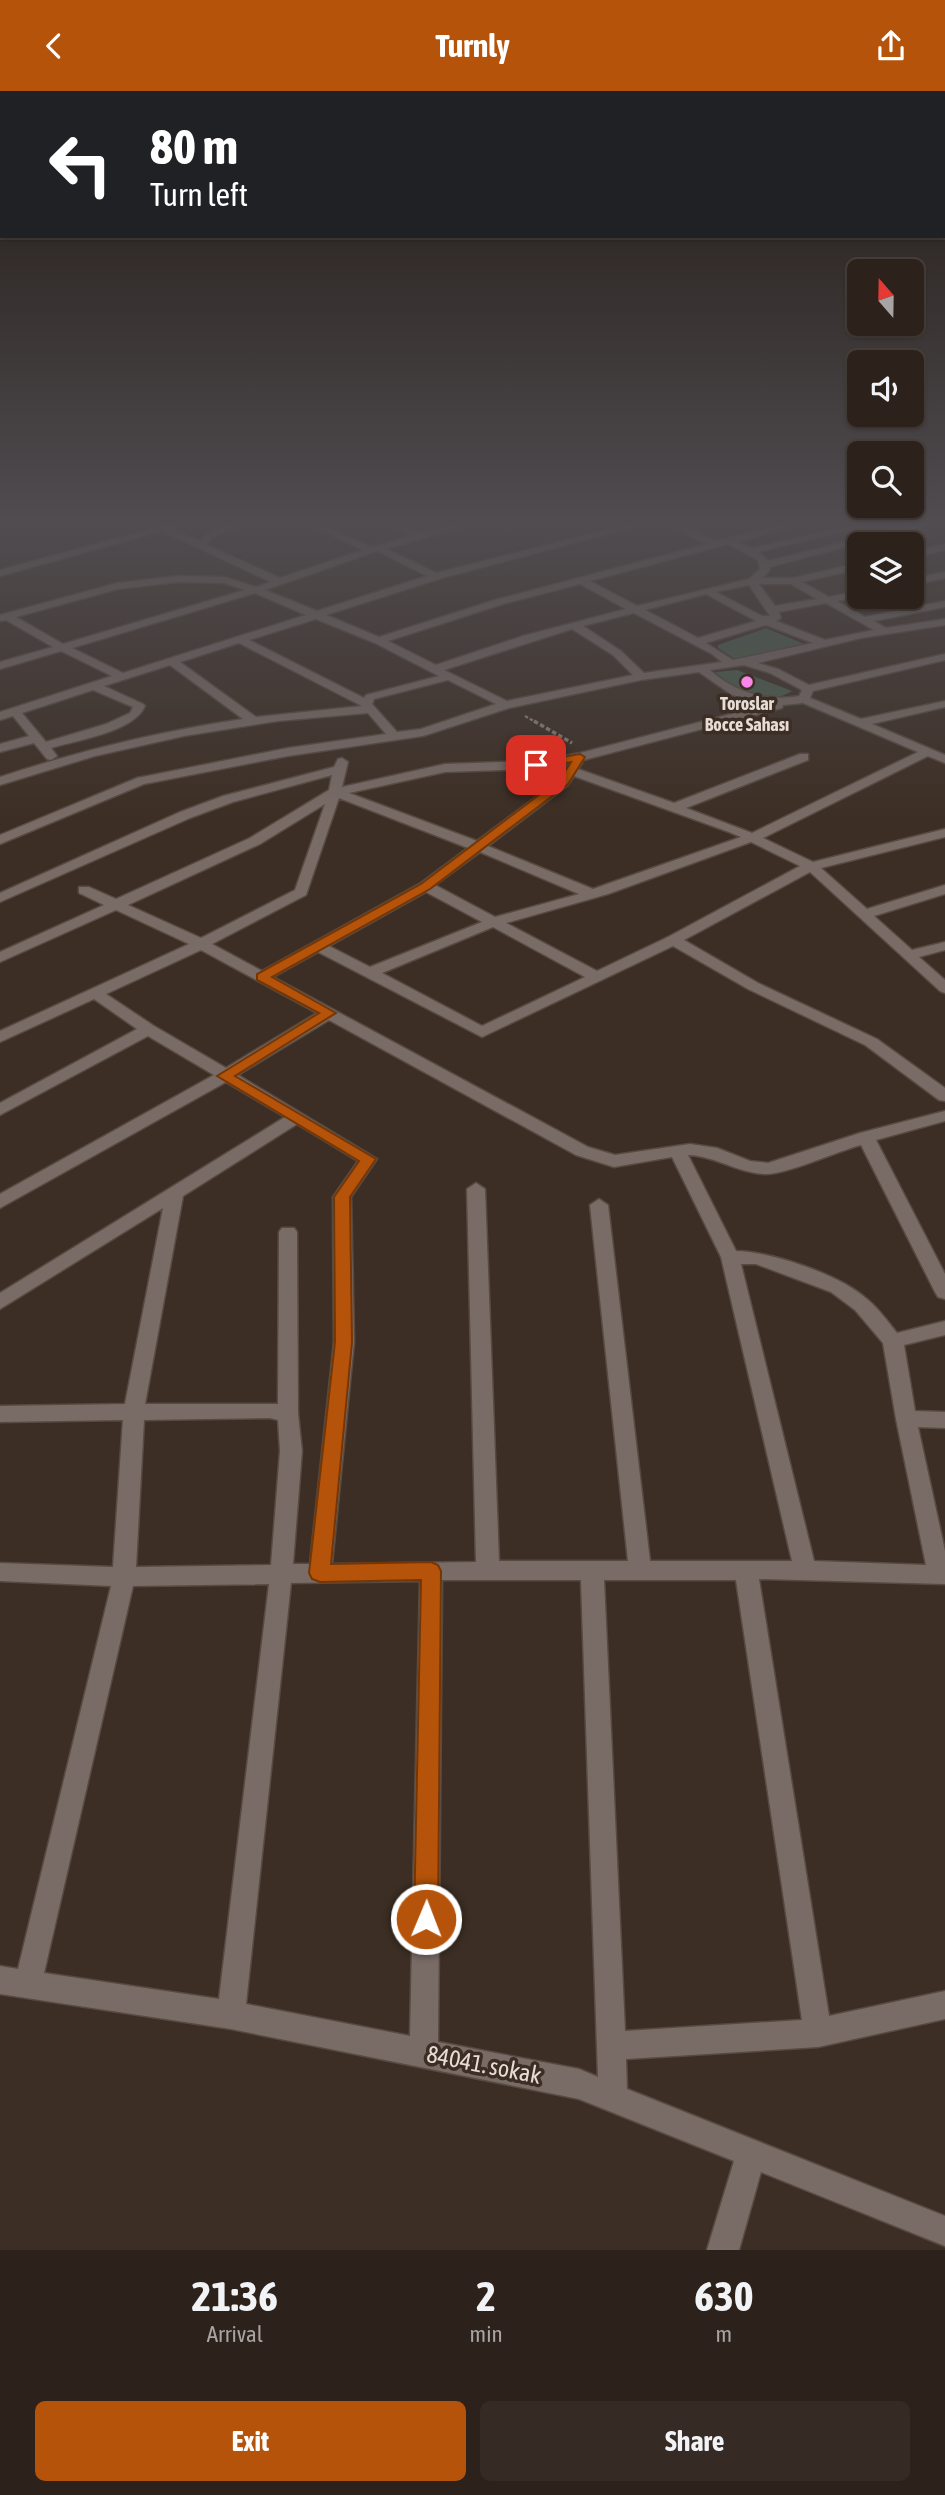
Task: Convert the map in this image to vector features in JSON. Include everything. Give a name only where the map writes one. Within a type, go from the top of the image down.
[{"type":"street","points":[[12,622],[122,677]]},
{"type":"street","points":[[0,666],[150,622]]},
{"type":"street","points":[[0,716],[293,622]]},
{"type":"street","points":[[331,622],[379,641],[506,705]]},
{"type":"street","points":[[379,641],[438,622]]},
{"type":"street","points":[[435,669],[585,622]]},
{"type":"street","points":[[660,622],[730,663]]},
{"type":"street","points":[[697,642],[752,622]]},
{"type":"street","points":[[783,622],[823,643]]},
{"type":"street","points":[[867,622],[884,631]]},
{"type":"street","points":[[0,840],[141,782],[288,752],[423,732],[506,705],[641,677],[744,662],[884,631],[945,622]]},
{"type":"street","points":[[573,625],[617,653],[641,677]]},
{"type":"street","points":[[239,639],[369,707],[395,737]]},
{"type":"street","points":[[0,958],[255,841],[335,792],[445,768],[536,765],[585,756],[788,703],[806,694],[945,657]]},
{"type":"street","points":[[171,661],[252,720]]},
{"type":"street","points":[[744,662],[774,671],[806,694],[859,723],[945,759]]},
{"type":"street","points":[[702,669],[709,677],[750,697],[788,703]]},
{"type":"street","points":[[369,707],[370,697],[450,676]]},
{"type":"street","points":[[0,747],[40,742],[110,727],[135,715],[139,706],[94,686]]},
{"type":"street","points":[[859,723],[945,704]]},
{"type":"street","points":[[0,781],[148,740],[252,720],[369,707]]},
{"type":"street","points":[[15,712],[58,764]]},
{"type":"street","points":[[0,1037],[201,944],[301,892],[350,742]]},
{"type":"street","points":[[370,973],[494,922],[592,894],[754,837],[928,752]]},
{"type":"street","points":[[262,977],[426,886],[564,782],[585,756]]},
{"type":"street","points":[[674,808],[804,757]]},
{"type":"street","points":[[0,898],[185,815],[228,799],[340,769]]},
{"type":"street","points":[[571,771],[754,837],[811,866],[945,988]]},
{"type":"street","points":[[335,792],[478,846],[592,894]]},
{"type":"street","points":[[318,946],[482,1032],[673,940],[811,866],[945,834]]},
{"type":"street","points":[[426,886],[597,977]]},
{"type":"street","points":[[865,914],[945,889]]},
{"type":"street","points":[[85,890],[201,944],[582,1151],[614,1161],[690,1149],[716,1153],[746,1166],[769,1169],[866,1137],[945,1116]]},
{"type":"street","points":[[673,940],[753,986],[870,1042],[945,1096]]},
{"type":"street","points":[[909,955],[945,946]]},
{"type":"street","points":[[95,993],[225,1076],[368,1159],[342,1197],[344,1342],[320,1573]]},
{"type":"street","points":[[0,1202],[225,1076],[329,1013]]},
{"type":"street","points":[[0,1110],[148,1029]]},
{"type":"street","points":[[0,1303],[295,1118]]},
{"type":"street","points":[[866,1137],[945,1292]]},
{"type":"street","points":[[677,1150],[730,1257],[805,1570]]},
{"type":"street","points":[[476,1189],[488,1571]]},
{"type":"street","points":[[14,1982],[124,1577],[134,1410],[175,1193]]},
{"type":"street","points":[[599,1205],[640,1570]]},
{"type":"street","points":[[230,2015],[281,1574],[291,1451],[288,1414],[288,1232]]},
{"type":"street","points":[[0,1572],[124,1577],[592,1570],[805,1570],[942,1575],[906,1419],[894,1341],[862,1305],[838,1287],[758,1258],[730,1257]]},
{"type":"street","points":[[894,1341],[945,1328]]},
{"type":"street","points":[[0,1414],[270,1410],[288,1414]]},
{"type":"street","points":[[906,1419],[945,1420]]},
{"type":"street","points":[[592,1570],[613,2097]]},
{"type":"street","points":[[746,1570],[818,2033]]},
{"type":"street","points":[[424,2053],[431,1571]]},
{"type":"street","name":"84041. sokak","points":[[14,1982],[230,2015],[579,2084],[945,2231]]},
{"type":"street","points":[[611,2046],[818,2033],[945,2005]]},
{"type":"street","points":[[723,2250],[752,2153]]},
{"type":"path","points":[[506,705],[585,756]]},
{"type":"green space","points":[[766,628],[809,646],[738,661],[718,648],[718,645]]},
{"type":"green space","name":"Toroslar Bocce Sahası","points":[[737,670],[792,691],[772,698],[752,695],[715,672]]},
{"type":"place","name":"Toroslar Bocce Sahası","points":[[747,682]]},
{"type":"route","points":[[426,1919],[431,1571],[320,1573],[344,1342],[342,1197],[368,1159],[225,1076],[329,1013],[262,977],[426,886],[564,782],[580,757],[536,765]]}]
